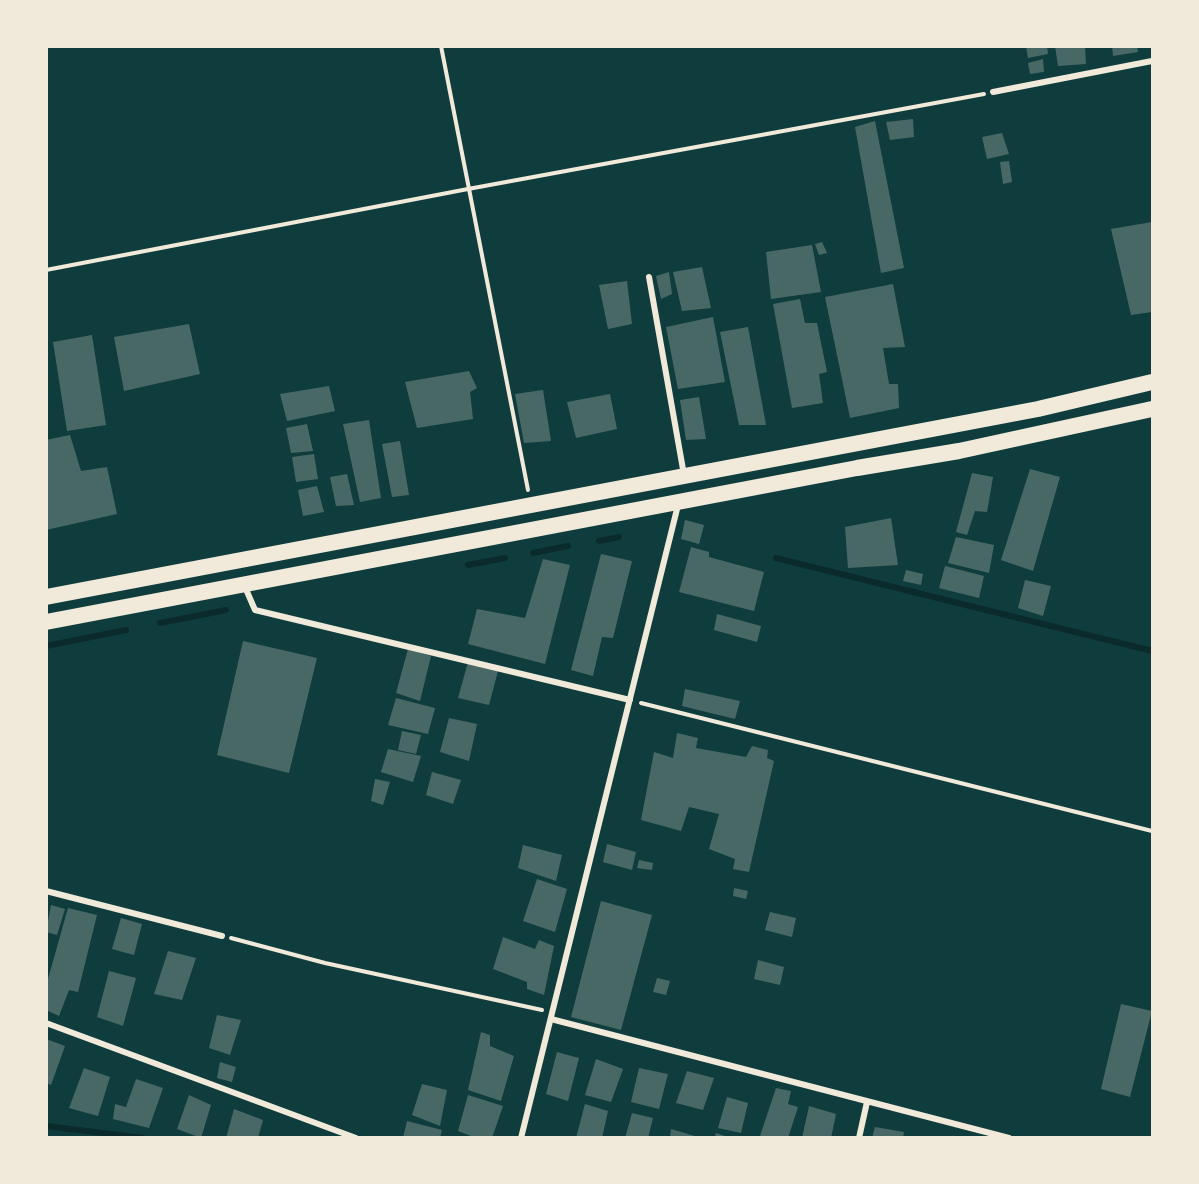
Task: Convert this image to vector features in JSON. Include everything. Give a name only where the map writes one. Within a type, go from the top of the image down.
[{"type":"highway","points":[[46,597],[1038,409],[1152,382]]},
{"type":"highway","points":[[46,622],[959,451],[1152,409]]},
{"type":"street","points":[[993,92],[1152,61]]},
{"type":"street","points":[[649,277],[684,476]]},
{"type":"street","points":[[521,1137],[679,502]]},
{"type":"street","points":[[244,584],[255,610],[630,700]]},
{"type":"street","points":[[46,891],[222,936]]},
{"type":"street","points":[[551,1016],[867,1102],[1009,1137]]},
{"type":"street","points":[[46,1023],[356,1137]]},
{"type":"street","points":[[859,1137],[867,1102]]},
{"type":"street","points":[[975,1137],[977,1128]]},
{"type":"path","points":[[441,46],[531,504]]},
{"type":"path","points":[[46,270],[993,92]]},
{"type":"path","points":[[630,700],[1152,831]]},
{"type":"path","points":[[222,936],[325,963],[551,1016]]},
{"type":"building","points":[[1026,46],[1047,46],[1048,54],[1028,58]]},
{"type":"building","points":[[1055,46],[1085,46],[1086,64],[1058,66]]},
{"type":"building","points":[[1112,46],[1137,46],[1138,52],[1113,56]]},
{"type":"building","points":[[1043,59],[1044,72],[1030,74],[1028,63]]},
{"type":"building","points":[[913,119],[914,137],[890,140],[886,122]]},
{"type":"building","points":[[875,121],[904,268],[881,273],[855,127]]},
{"type":"building","points":[[1002,133],[1009,154],[987,159],[982,137]]},
{"type":"building","points":[[1009,161],[1012,182],[1003,184],[1000,162]]},
{"type":"building","points":[[1152,222],[1152,312],[1131,315],[1111,229]]},
{"type":"building","points":[[822,242],[827,253],[819,255],[815,244]]},
{"type":"building","points":[[812,245],[821,292],[771,299],[766,252]]},
{"type":"building","points":[[702,267],[711,308],[682,311],[673,272]]},
{"type":"building","points":[[669,272],[672,294],[661,299],[656,276]]},
{"type":"building","points":[[627,281],[632,324],[608,329],[599,285]]},
{"type":"building","points":[[893,284],[905,347],[883,348],[889,384],[898,384],[899,408],[850,418],[825,297]]},
{"type":"building","points":[[800,299],[805,323],[817,323],[827,372],[819,374],[823,403],[792,408],[773,304]]},
{"type":"building","points":[[713,317],[725,382],[678,389],[666,327]]},
{"type":"building","points":[[189,324],[200,374],[124,391],[114,337]]},
{"type":"building","points":[[748,327],[766,425],[739,425],[720,332]]},
{"type":"building","points":[[92,335],[106,425],[67,431],[53,342]]},
{"type":"building","points":[[469,371],[477,388],[470,392],[473,419],[417,428],[405,382]]},
{"type":"building","points":[[329,386],[335,411],[287,421],[280,394]]},
{"type":"building","points":[[543,390],[551,441],[524,443],[515,394]]},
{"type":"building","points":[[610,394],[617,429],[576,438],[567,402]]},
{"type":"building","points":[[699,397],[706,439],[686,440],[680,400]]},
{"type":"building","points":[[369,420],[381,498],[360,502],[343,424]]},
{"type":"building","points":[[307,424],[313,451],[291,453],[286,428]]},
{"type":"building","points":[[70,435],[81,471],[107,467],[117,514],[46,530],[46,440]]},
{"type":"building","points":[[400,441],[409,495],[392,497],[382,444]]},
{"type":"building","points":[[314,454],[318,479],[296,482],[292,457]]},
{"type":"building","points":[[1030,469],[1060,477],[1033,571],[1001,560]]},
{"type":"building","points":[[972,473],[993,477],[987,512],[975,511],[967,535],[956,532]]},
{"type":"building","points":[[347,474],[354,505],[336,506],[330,477]]},
{"type":"building","points":[[317,486],[324,512],[303,516],[298,490]]},
{"type":"building","points":[[891,518],[898,565],[848,568],[845,527]]},
{"type":"building","points":[[685,520],[704,525],[699,544],[681,539]]},
{"type":"building","points":[[956,537],[994,545],[989,573],[948,563]]},
{"type":"building","points":[[691,547],[709,552],[709,557],[764,572],[754,611],[679,592]]},
{"type":"building","points":[[601,554],[632,561],[613,638],[602,637],[593,676],[571,670]]},
{"type":"building","points":[[543,559],[570,565],[545,664],[468,644],[477,609],[525,618]]},
{"type":"building","points":[[945,566],[984,576],[979,598],[939,588]]},
{"type":"building","points":[[906,570],[923,574],[921,585],[903,581]]},
{"type":"building","points":[[1025,580],[1051,586],[1043,616],[1018,608]]},
{"type":"building","points":[[717,614],[761,626],[757,642],[714,630]]},
{"type":"building","points":[[243,641],[317,658],[289,773],[217,755]]},
{"type":"building","points":[[408,649],[431,656],[420,701],[396,693]]},
{"type":"building","points":[[468,662],[498,671],[489,705],[458,698]]},
{"type":"building","points":[[685,689],[740,701],[735,719],[682,706]]},
{"type":"building","points":[[396,698],[435,708],[428,734],[388,725]]},
{"type":"building","points":[[449,718],[477,724],[469,761],[440,752]]},
{"type":"building","points":[[402,731],[421,735],[416,754],[398,750]]},
{"type":"building","points":[[677,733],[698,738],[696,748],[746,757],[752,746],[768,750],[767,758],[774,761],[749,872],[733,869],[735,859],[709,849],[719,814],[689,807],[681,831],[641,820],[654,752],[673,758]]},
{"type":"building","points":[[388,749],[421,756],[413,782],[381,772]]},
{"type":"building","points":[[432,772],[461,780],[453,804],[426,795]]},
{"type":"building","points":[[375,779],[390,782],[383,805],[371,801]]},
{"type":"building","points":[[607,844],[636,852],[632,870],[603,862]]},
{"type":"building","points":[[523,845],[562,855],[556,881],[518,868]]},
{"type":"building","points":[[639,860],[653,863],[652,870],[637,868]]},
{"type":"building","points":[[537,879],[567,889],[555,932],[523,921]]},
{"type":"building","points":[[734,888],[748,891],[746,899],[733,896]]},
{"type":"building","points":[[601,901],[652,915],[621,1030],[571,1017]]},
{"type":"building","points":[[51,905],[65,909],[57,935],[46,932]]},
{"type":"building","points":[[68,908],[97,915],[78,992],[69,990],[59,1016],[46,1010],[46,986]]},
{"type":"building","points":[[770,912],[796,918],[792,937],[765,930]]},
{"type":"building","points":[[121,918],[142,924],[134,955],[112,949]]},
{"type":"building","points":[[503,937],[535,949],[539,940],[554,946],[544,995],[527,989],[527,982],[493,969]]},
{"type":"building","points":[[168,951],[196,958],[182,1000],[154,994]]},
{"type":"building","points":[[758,960],[784,967],[780,985],[754,979]]},
{"type":"building","points":[[109,971],[136,978],[123,1026],[97,1017]]},
{"type":"building","points":[[657,978],[670,981],[666,995],[653,992]]},
{"type":"building","points":[[1121,1004],[1152,1011],[1130,1097],[1101,1089]]},
{"type":"building","points":[[217,1015],[241,1020],[230,1055],[209,1048]]},
{"type":"building","points":[[481,1032],[490,1035],[490,1046],[514,1056],[501,1101],[468,1090]]},
{"type":"building","points":[[46,1039],[65,1046],[51,1085],[46,1083]]},
{"type":"building","points":[[557,1052],[579,1058],[568,1101],[546,1094]]},
{"type":"building","points":[[596,1059],[623,1069],[611,1102],[585,1095]]},
{"type":"building","points":[[220,1062],[236,1067],[232,1082],[217,1078]]},
{"type":"building","points":[[84,1068],[110,1077],[98,1116],[69,1108]]},
{"type":"building","points":[[639,1068],[668,1074],[659,1109],[631,1102]]},
{"type":"building","points":[[687,1071],[714,1078],[703,1110],[676,1103]]},
{"type":"building","points":[[136,1079],[163,1088],[149,1128],[113,1119],[115,1104],[126,1107]]},
{"type":"building","points":[[422,1084],[447,1090],[440,1126],[412,1115]]},
{"type":"building","points":[[776,1088],[791,1091],[788,1104],[798,1107],[788,1138],[760,1136]]},
{"type":"building","points":[[189,1095],[211,1105],[201,1138],[177,1129]]},
{"type":"building","points":[[468,1095],[503,1106],[492,1138],[476,1138],[458,1131]]},
{"type":"building","points":[[727,1097],[748,1103],[741,1133],[718,1128]]},
{"type":"building","points":[[585,1104],[608,1111],[602,1138],[576,1138]]},
{"type":"building","points":[[809,1106],[836,1114],[831,1138],[802,1138]]},
{"type":"building","points":[[234,1109],[263,1120],[258,1138],[226,1138]]},
{"type":"building","points":[[632,1113],[653,1118],[648,1138],[625,1138]]},
{"type":"building","points":[[407,1121],[442,1130],[440,1138],[403,1138]]},
{"type":"building","points":[[875,1127],[904,1132],[903,1138],[872,1138]]},
{"type":"building","points":[[671,1129],[698,1137],[698,1138],[670,1138]]},
{"type":"building","points":[[716,1133],[728,1137],[728,1138],[715,1138]]},
{"type":"waterway","points":[[599,541],[619,537]]},
{"type":"waterway","points":[[533,553],[568,546]]},
{"type":"waterway","points":[[468,565],[505,558]]},
{"type":"waterway","points":[[776,558],[1152,651]]},
{"type":"waterway","points":[[160,623],[226,610]]},
{"type":"waterway","points":[[46,646],[126,630]]},
{"type":"waterway","points":[[46,1126],[143,1138]]}]
